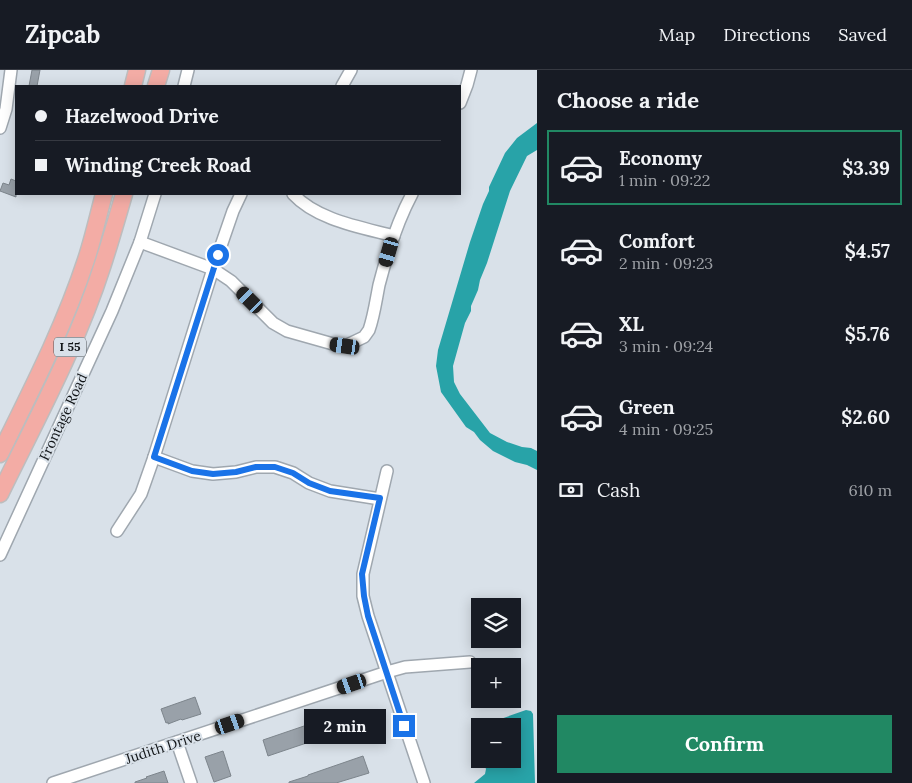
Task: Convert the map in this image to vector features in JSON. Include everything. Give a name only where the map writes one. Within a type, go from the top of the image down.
[{"type":"highway","points":[[133,85],[137,70]]},
{"type":"highway","points":[[156,85],[161,70]]},
{"type":"highway","name":"I 55","points":[[0,454],[65,314],[86,261],[104,195]]},
{"type":"highway","name":"I 55","points":[[0,494],[82,320],[102,268],[124,195]]},
{"type":"street","points":[[0,128],[6,108],[11,70]]},
{"type":"street","points":[[184,85],[188,70]]},
{"type":"street","points":[[343,85],[351,70]]},
{"type":"street","points":[[461,100],[471,70]]},
{"type":"street","name":"Frontage Road","points":[[0,554],[112,311],[140,242],[155,195]]},
{"type":"street","points":[[117,532],[141,494],[213,269],[241,195]]},
{"type":"street","points":[[294,195],[313,210],[328,217],[394,236]]},
{"type":"street","points":[[140,242],[213,269],[231,281],[273,323],[288,331],[345,346],[364,337],[369,330],[394,236],[402,213],[411,195]]},
{"type":"street","points":[[154,457],[192,471],[213,474],[236,472],[256,467],[275,467],[293,473],[309,483],[330,491],[380,498]]},
{"type":"street","points":[[387,471],[362,574],[368,616],[423,781],[410,783]]},
{"type":"street","name":"Judith Drive","points":[[53,783],[387,672],[405,667],[470,662]]},
{"type":"street","points":[[177,742],[191,783]]},
{"type":"water","points":[[537,123],[537,150],[527,156],[510,191],[471,306],[471,311],[465,323],[453,366],[454,382],[460,394],[490,433],[507,442],[537,451],[537,470],[493,451],[474,432],[466,427],[441,392],[436,366],[438,350],[470,242],[489,187],[505,153],[517,138]]},
{"type":"water","points":[[526,710],[531,711],[533,714],[535,783],[474,783],[485,774],[486,769],[521,768],[521,718],[504,718]]},
{"type":"building","points":[[32,70],[40,70],[37,85],[29,85]]},
{"type":"building","points":[[11,179],[15,181],[16,197],[0,191],[3,183],[9,185]]},
{"type":"building","points":[[195,697],[201,714],[166,723],[161,709]]},
{"type":"building","points":[[348,711],[353,728],[347,730],[347,732],[337,736],[336,733],[268,756],[263,740]]},
{"type":"building","points":[[223,751],[231,776],[214,782],[205,757]]},
{"type":"building","points":[[363,756],[369,773],[336,783],[289,783],[308,775]]},
{"type":"building","points":[[164,771],[168,783],[135,783],[146,777]]},
{"type":"route","points":[[218,255],[154,457],[192,471],[213,474],[236,472],[256,467],[275,467],[293,473],[309,483],[330,491],[380,498],[362,574],[364,596],[368,616],[404,726]]}]
